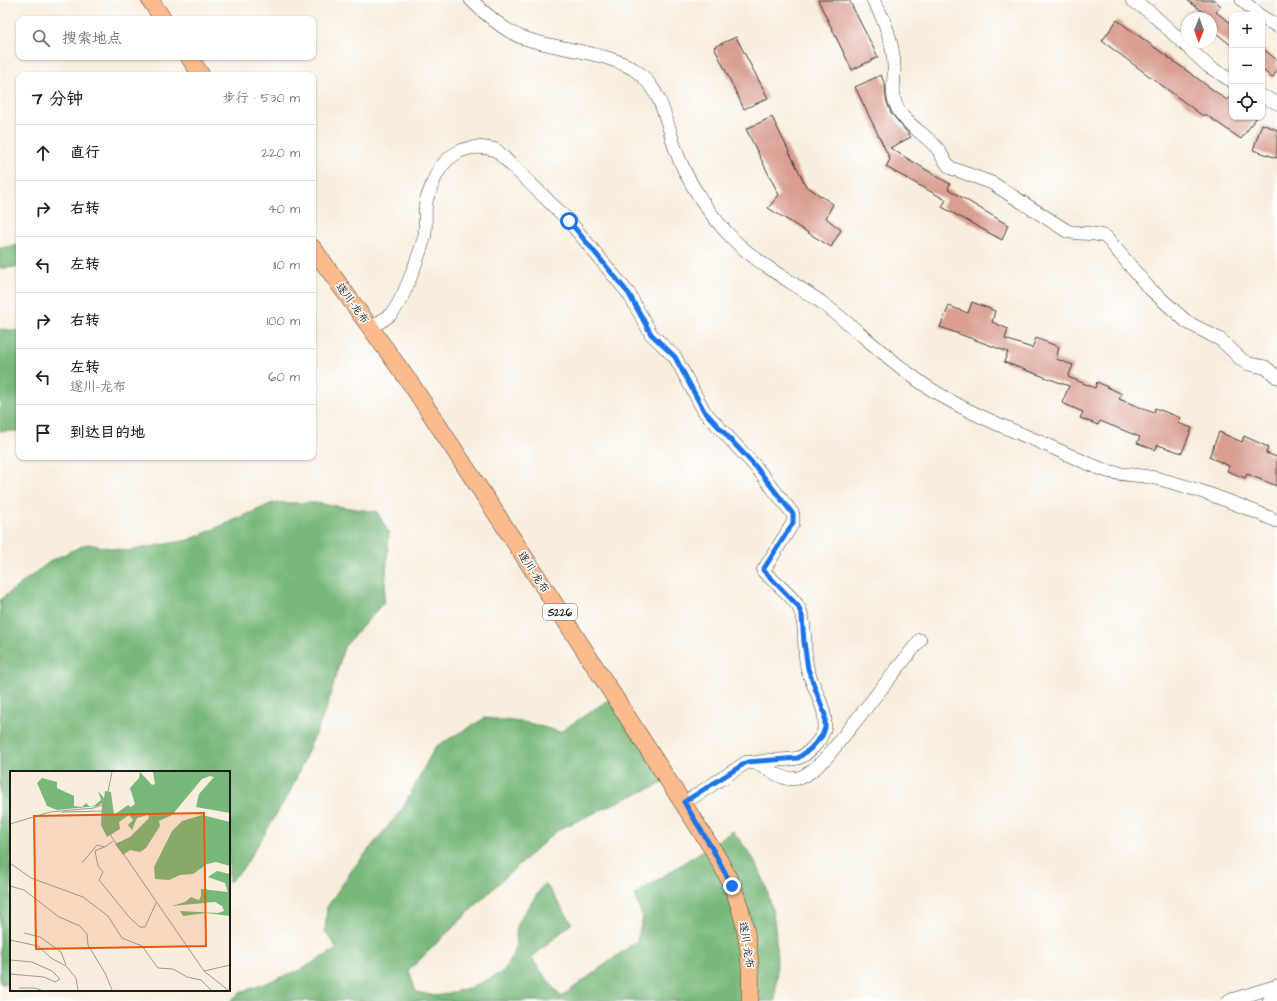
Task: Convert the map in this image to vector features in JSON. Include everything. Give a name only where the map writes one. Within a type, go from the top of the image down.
[{"type":"main road","points":[[150,0],[161,16]]},
{"type":"main road","points":[[191,60],[199,72]]},
{"type":"main road","name":"遂川-龙布","points":[[316,252],[413,387],[684,802],[713,850],[732,886],[746,929],[751,971],[750,1001]]},
{"type":"street","points":[[471,0],[481,10],[521,38],[610,59],[633,68],[649,82],[668,122],[675,149],[696,191],[732,238],[759,260],[820,302],[922,383],[978,416],[1037,441],[1074,459],[1109,472],[1142,474],[1211,493],[1277,521]]},
{"type":"street","points":[[873,0],[885,22],[893,52],[893,92],[895,103],[909,124],[931,141],[942,153],[946,164],[951,168],[992,183],[1067,231],[1074,234],[1098,233],[1106,237],[1152,291],[1188,322],[1221,340],[1248,364],[1265,367],[1277,376]]},
{"type":"street","points":[[1132,0],[1150,12],[1208,66],[1229,79]]},
{"type":"street","points":[[1242,0],[1256,12]]},
{"type":"street","points":[[1265,19],[1277,26]]},
{"type":"street","points":[[1265,97],[1277,103]]},
{"type":"street","points":[[371,328],[392,314],[402,296],[424,237],[426,201],[439,169],[445,160],[454,154],[471,148],[485,146],[496,150],[569,221],[629,294],[651,334],[675,357],[704,411],[756,467],[793,514],[793,523],[763,570],[798,606],[802,616],[808,669],[825,715],[825,728],[822,736],[810,749],[798,758],[747,762],[684,802]]},
{"type":"street","points":[[758,762],[776,774],[789,779],[799,778],[809,774],[827,757],[920,640]]},
{"type":"street","points":[[1228,1001],[1277,986]]},
{"type":"street","points":[[1269,1001],[1277,998]]},
{"type":"green space","points":[[16,245],[16,267],[0,268],[0,248]]},
{"type":"green space","points":[[0,329],[16,331],[16,431],[0,431]]},
{"type":"green space","points":[[273,503],[316,503],[377,512],[389,533],[384,602],[344,647],[327,707],[290,792],[243,869],[230,881],[230,771],[10,771],[10,986],[0,983],[0,600],[52,560],[87,544],[127,551],[189,540]]},
{"type":"green space","points":[[614,696],[669,781],[624,799],[558,830],[504,878],[409,970],[416,992],[437,996],[472,987],[503,972],[515,951],[517,923],[545,883],[572,923],[531,958],[561,997],[637,941],[643,918],[634,895],[733,831],[753,858],[768,892],[775,928],[777,964],[775,1001],[230,1001],[240,993],[302,969],[337,949],[325,931],[327,907],[352,870],[403,808],[435,747],[485,718],[529,723],[560,732]]},
{"type":"building","points":[[818,0],[849,0],[878,57],[852,70]]},
{"type":"building","points":[[1187,0],[1214,0],[1221,6],[1216,12],[1203,12]]},
{"type":"building","points":[[1217,13],[1229,22],[1229,44],[1217,34]]},
{"type":"building","points":[[1117,20],[1227,100],[1229,97],[1229,120],[1255,120],[1241,139],[1205,114],[1203,116],[1102,41]]},
{"type":"building","points":[[736,37],[768,98],[744,109],[714,47]]},
{"type":"building","points":[[1265,50],[1277,60],[1277,71],[1272,78],[1265,72]]},
{"type":"building","points":[[881,75],[885,85],[886,99],[891,113],[911,137],[890,148],[950,184],[948,189],[1008,225],[1002,240],[942,207],[946,200],[886,167],[890,159],[855,87]]},
{"type":"building","points":[[772,117],[806,186],[833,204],[826,218],[841,230],[831,247],[768,208],[779,195],[746,129]]},
{"type":"building","points":[[1262,124],[1277,130],[1277,158],[1253,150]]},
{"type":"building","points":[[972,302],[995,311],[992,322],[1008,329],[1005,339],[1032,348],[1036,338],[1059,347],[1056,359],[1073,365],[1068,377],[1095,388],[1097,382],[1122,394],[1119,399],[1154,413],[1155,408],[1181,418],[1178,423],[1192,428],[1182,453],[1158,445],[1155,450],[1137,443],[1140,437],[1100,421],[1098,425],[1080,418],[1083,412],[1062,403],[1069,386],[1004,362],[1008,352],[940,327],[949,306],[968,313]]},
{"type":"building","points":[[1219,432],[1242,442],[1244,436],[1268,447],[1266,453],[1277,457],[1277,486],[1247,474],[1245,478],[1227,471],[1229,466],[1209,457]]},
{"type":"route","points":[[569,221],[629,294],[637,307],[644,324],[651,334],[675,357],[704,411],[756,467],[793,514],[793,523],[763,570],[798,606],[802,616],[808,669],[814,689],[825,715],[825,728],[822,736],[810,749],[798,758],[747,762],[684,802],[713,850],[732,886]]}]
